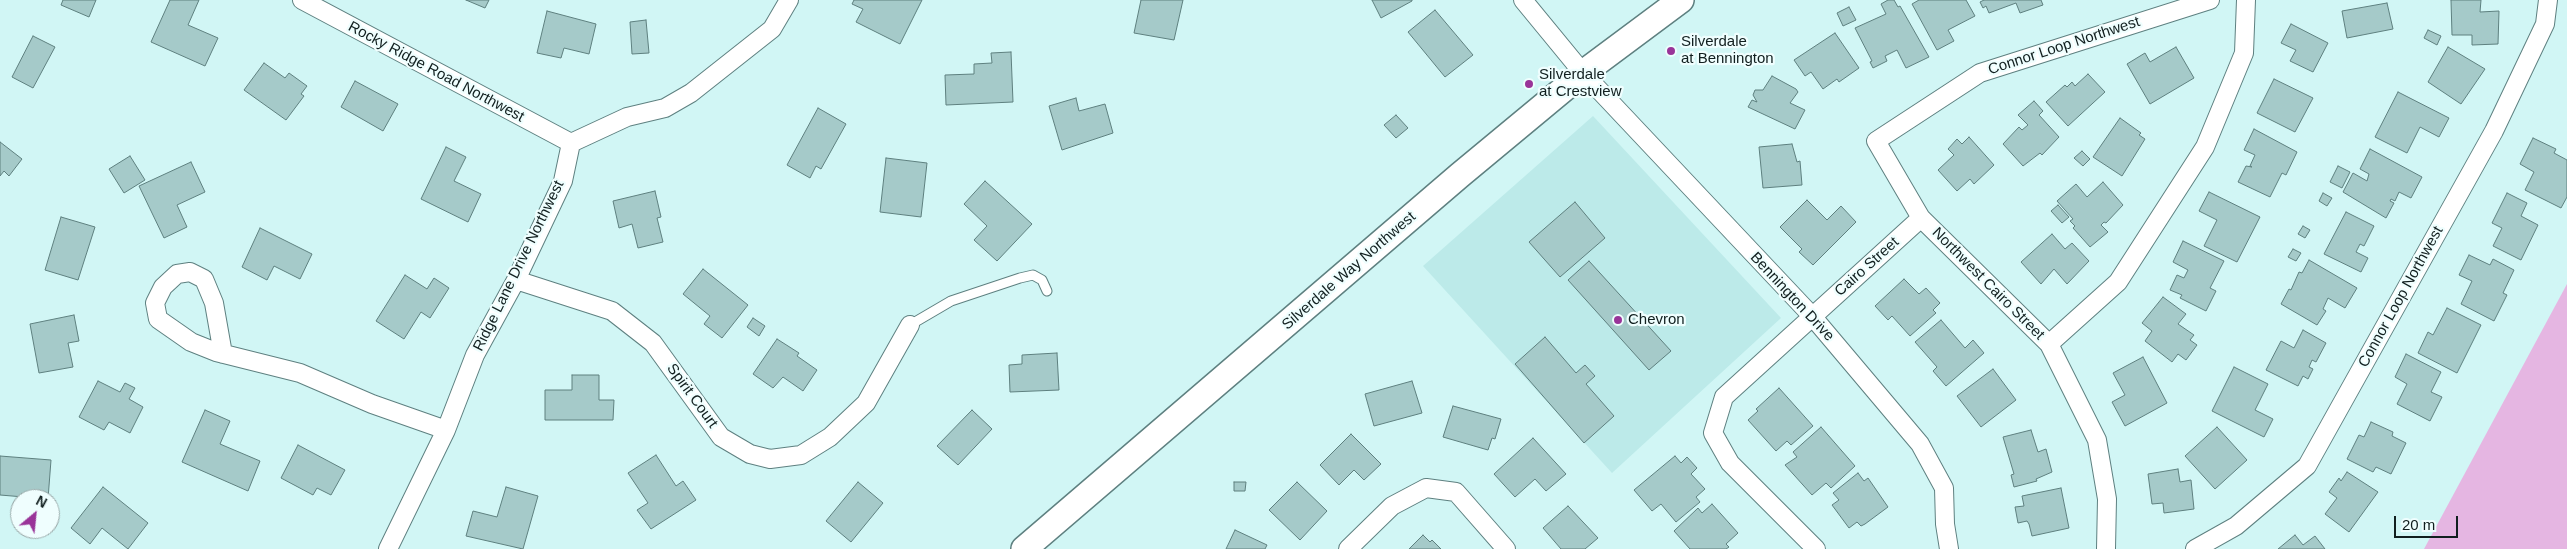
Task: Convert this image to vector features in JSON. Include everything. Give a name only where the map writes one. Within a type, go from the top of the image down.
[{"type":"main road","name":"Silverdale Way Northwest","points":[[1024,549],[1583,73],[1681,0]]},
{"type":"street","name":"Rocky Ridge Road Northwest","points":[[302,0],[570,143]]},
{"type":"street","points":[[570,143],[627,116],[665,108],[691,93],[772,29],[789,0]]},
{"type":"street","name":"Bennington Drive","points":[[1523,0],[1583,73],[1812,316],[1920,444],[1944,488],[1945,524],[1949,549]]},
{"type":"street","name":"Connor Loop Northwest","points":[[1876,141],[1980,73],[2210,0]]},
{"type":"street","points":[[2049,344],[2118,282],[2205,147],[2244,53],[2246,0]]},
{"type":"street","name":"Connor Loop Northwest","points":[[2195,549],[2236,526],[2307,466],[2494,131],[2545,24],[2548,0]]},
{"type":"street","name":"Northwest Cairo Street","points":[[1876,141],[1921,218],[2049,344],[2096,440],[2107,500],[2106,549]]},
{"type":"street","name":"Ridge Lane Drive Northwest","points":[[388,549],[446,430],[475,355],[516,280],[563,180],[570,143]]},
{"type":"street","name":"Cairo Street","points":[[1816,549],[1730,463],[1713,432],[1724,397],[1921,218]]},
{"type":"street","points":[[223,354],[214,303],[204,279],[190,272],[176,274],[163,287],[155,303],[158,319],[191,342],[223,354],[300,373],[372,404],[446,430]]},
{"type":"street","name":"Spirit Court","points":[[516,280],[612,311],[653,343],[721,437],[750,454],[770,459],[801,455],[830,437],[866,403],[910,325]]},
{"type":"street","points":[[1348,549],[1392,506],[1426,488],[1456,492],[1506,549]]},
{"type":"lane","points":[[910,325],[951,301],[1020,278],[1033,275],[1042,280],[1047,291]]},
{"type":"shaded area","points":[[1593,116],[1781,318],[1612,473],[1423,266]]},
{"type":"shaded area","points":[[2567,284],[2567,549],[2424,549]]},
{"type":"building","points":[[63,0],[96,0],[89,17],[61,5]]},
{"type":"building","points":[[170,0],[199,0],[188,25],[218,38],[205,66],[151,42]]},
{"type":"building","points":[[466,0],[489,0],[485,8]]},
{"type":"building","points":[[854,0],[922,0],[900,44],[856,22],[863,9],[852,4]]},
{"type":"building","points":[[1141,0],[1183,0],[1174,40],[1134,33]]},
{"type":"building","points":[[1372,0],[1412,0],[1412,1],[1381,18]]},
{"type":"building","points":[[1888,0],[1894,0],[1898,7],[1900,6],[1929,57],[1906,68],[1897,50],[1885,56],[1887,61],[1873,68],[1870,62],[1872,61],[1855,28],[1886,14],[1881,4]]},
{"type":"building","points":[[1919,0],[1966,0],[1975,16],[1948,30],[1954,41],[1937,50],[1912,4]]},
{"type":"building","points":[[1984,0],[2041,0],[2043,5],[2020,13],[2016,3],[1989,13],[1986,6],[1983,8],[1980,2]]},
{"type":"building","points":[[2451,0],[2481,0],[2480,12],[2499,11],[2498,44],[2472,45],[2472,35],[2452,35]]},
{"type":"building","points":[[2387,3],[2393,29],[2347,38],[2342,11]]},
{"type":"building","points":[[1849,7],[1856,20],[1843,26],[1837,13]]},
{"type":"building","points":[[1435,10],[1473,55],[1445,77],[1408,32]]},
{"type":"building","points":[[547,11],[596,24],[589,54],[564,48],[561,58],[537,53]]},
{"type":"building","points":[[646,20],[649,53],[632,54],[630,22]]},
{"type":"building","points":[[2291,24],[2328,43],[2313,72],[2290,61],[2296,50],[2281,43]]},
{"type":"building","points":[[2428,30],[2441,36],[2437,45],[2424,38]]},
{"type":"building","points":[[1835,33],[1859,68],[1839,82],[1837,79],[1823,89],[1811,72],[1805,76],[1794,60]]},
{"type":"building","points":[[33,36],[55,47],[33,88],[12,77]]},
{"type":"building","points":[[2176,47],[2194,78],[2150,104],[2127,64],[2145,53],[2150,62]]},
{"type":"building","points":[[2448,47],[2485,69],[2461,104],[2428,82]]},
{"type":"building","points":[[1011,52],[1013,102],[946,105],[945,75],[974,74],[974,64],[992,63],[991,53]]},
{"type":"building","points":[[264,63],[285,78],[289,73],[307,86],[301,94],[304,96],[286,120],[244,90]]},
{"type":"building","points":[[2088,74],[2105,92],[2068,126],[2046,102],[2065,85],[2067,87],[2072,82],[2075,86]]},
{"type":"building","points":[[1772,76],[1796,89],[1798,92],[1790,103],[1805,110],[1795,129],[1748,107],[1752,100],[1757,102],[1753,95],[1755,90],[1763,90]]},
{"type":"building","points":[[2274,79],[2313,98],[2295,132],[2257,113]]},
{"type":"building","points":[[355,81],[398,104],[383,131],[341,107]]},
{"type":"building","points":[[2398,92],[2449,118],[2439,137],[2420,127],[2407,153],[2375,137]]},
{"type":"building","points":[[1076,98],[1079,111],[1105,104],[1113,133],[1062,150],[1049,106]]},
{"type":"building","points":[[2034,101],[2043,111],[2039,115],[2059,137],[2042,155],[2040,153],[2023,166],[2003,144],[2019,127],[2022,130],[2028,125],[2018,115]]},
{"type":"building","points":[[818,108],[846,124],[821,169],[816,166],[810,178],[787,165]]},
{"type":"building","points":[[1396,115],[1408,128],[1396,138],[1384,125]]},
{"type":"building","points":[[2120,118],[2141,133],[2139,135],[2145,139],[2122,176],[2093,157]]},
{"type":"building","points":[[2254,129],[2297,152],[2286,175],[2282,173],[2270,197],[2238,182],[2246,166],[2252,167],[2250,166],[2255,155],[2244,150]]},
{"type":"building","points":[[1969,137],[1994,165],[1974,184],[1970,179],[1957,191],[1938,170],[1954,155],[1948,149],[1957,139],[1962,144]]},
{"type":"building","points":[[2533,138],[2556,149],[2554,153],[2567,160],[2567,197],[2561,208],[2525,190],[2534,172],[2520,164]]},
{"type":"building","points":[[0,142],[22,159],[9,176],[4,171],[0,176]]},
{"type":"building","points":[[1792,144],[1797,162],[1800,161],[1802,185],[1763,188],[1759,147]]},
{"type":"building","points":[[446,147],[466,157],[454,181],[481,194],[468,222],[421,199]]},
{"type":"building","points":[[2370,149],[2422,177],[2411,198],[2399,192],[2395,201],[2391,199],[2390,201],[2394,203],[2386,218],[2343,192],[2353,173],[2367,181],[2369,174],[2360,169]]},
{"type":"building","points":[[2082,151],[2090,159],[2083,166],[2074,158]]},
{"type":"building","points":[[130,156],[145,180],[124,193],[109,169]]},
{"type":"building","points":[[886,158],[927,163],[921,217],[880,212]]},
{"type":"building","points":[[191,162],[205,192],[177,205],[187,227],[164,238],[139,186]]},
{"type":"building","points":[[2338,166],[2350,172],[2342,188],[2330,182]]},
{"type":"building","points":[[985,181],[1032,224],[997,261],[974,240],[987,226],[964,204]]},
{"type":"building","points":[[2103,182],[2123,205],[2106,223],[2104,222],[2101,225],[2108,232],[2090,247],[2073,228],[2075,226],[2070,221],[2073,219],[2057,201],[2076,184],[2087,197]]},
{"type":"building","points":[[655,191],[661,217],[657,218],[663,242],[638,248],[632,224],[619,228],[613,201]]},
{"type":"building","points":[[2209,192],[2260,217],[2237,262],[2204,246],[2217,220],[2199,211]]},
{"type":"building","points":[[2323,193],[2332,198],[2327,206],[2319,201]]},
{"type":"building","points":[[2507,193],[2527,203],[2521,216],[2538,225],[2521,260],[2493,246],[2502,228],[2492,223]]},
{"type":"building","points":[[1807,200],[1827,220],[1841,206],[1856,222],[1813,265],[1799,252],[1802,249],[1780,227]]},
{"type":"building","points":[[1575,202],[1605,238],[1560,277],[1529,242]]},
{"type":"building","points":[[2058,205],[2069,217],[2062,223],[2051,211]]},
{"type":"building","points":[[2346,212],[2374,226],[2364,246],[2360,244],[2356,252],[2368,258],[2361,272],[2324,254]]},
{"type":"building","points":[[61,217],[95,227],[78,280],[45,270]]},
{"type":"building","points":[[2303,226],[2310,230],[2305,238],[2298,234]]},
{"type":"building","points":[[260,228],[312,254],[300,279],[274,266],[267,280],[242,267]]},
{"type":"building","points":[[2052,234],[2065,249],[2072,243],[2089,261],[2067,284],[2054,269],[2041,284],[2021,262]]},
{"type":"building","points":[[2183,241],[2224,261],[2210,288],[2216,291],[2206,311],[2180,298],[2182,295],[2170,290],[2177,275],[2184,278],[2188,270],[2173,262]]},
{"type":"building","points":[[2293,249],[2301,253],[2296,261],[2288,257]]},
{"type":"building","points":[[2469,255],[2490,265],[2493,259],[2514,270],[2503,293],[2507,295],[2494,321],[2461,304],[2472,281],[2459,275]]},
{"type":"building","points":[[2309,260],[2357,288],[2345,308],[2328,298],[2323,309],[2326,311],[2317,325],[2281,304],[2289,289],[2291,290],[2299,272],[2302,273]]},
{"type":"building","points":[[1589,261],[1671,351],[1649,370],[1568,280]]},
{"type":"building","points":[[703,269],[748,305],[722,338],[704,324],[710,316],[683,294]]},
{"type":"building","points":[[405,275],[427,289],[434,278],[449,288],[430,318],[421,312],[404,339],[376,321]]},
{"type":"building","points":[[1904,279],[1919,294],[1926,288],[1940,303],[1933,310],[1936,313],[1910,336],[1892,316],[1888,320],[1875,306]]},
{"type":"building","points":[[2163,297],[2186,314],[2178,324],[2194,335],[2190,340],[2197,345],[2186,360],[2178,354],[2172,362],[2145,341],[2152,331],[2142,323]]},
{"type":"building","points":[[2447,308],[2481,325],[2457,373],[2418,353],[2428,332],[2433,335]]},
{"type":"building","points":[[74,315],[79,341],[68,343],[73,367],[39,373],[30,324]]},
{"type":"building","points":[[753,318],[765,326],[759,336],[747,327]]},
{"type":"building","points":[[1941,320],[1965,348],[1973,340],[1984,353],[1946,386],[1933,371],[1937,367],[1915,342]]},
{"type":"building","points":[[2303,330],[2326,343],[2316,362],[2312,360],[2309,367],[2313,369],[2308,379],[2303,376],[2298,386],[2266,370],[2281,341],[2294,348]]},
{"type":"building","points":[[1545,337],[1576,373],[1585,365],[1595,376],[1586,384],[1614,416],[1584,443],[1515,364]]},
{"type":"building","points":[[777,339],[799,353],[797,356],[817,370],[803,391],[783,377],[773,388],[753,374]]},
{"type":"building","points":[[1057,353],[1059,390],[1010,392],[1009,365],[1022,364],[1022,355]]},
{"type":"building","points":[[2406,354],[2441,372],[2431,392],[2442,397],[2430,421],[2397,404],[2407,384],[2395,377]]},
{"type":"building","points":[[2143,357],[2167,403],[2125,426],[2112,402],[2125,395],[2113,373]]},
{"type":"building","points":[[2234,367],[2268,384],[2255,410],[2273,419],[2264,437],[2212,411]]},
{"type":"building","points":[[1993,369],[2016,400],[1981,427],[1957,396]]},
{"type":"building","points":[[572,375],[599,375],[599,400],[614,400],[613,420],[545,420],[545,390],[572,390]]},
{"type":"building","points":[[98,381],[120,392],[125,383],[135,388],[129,399],[143,407],[130,433],[109,422],[104,430],[79,417]]},
{"type":"building","points":[[1412,381],[1422,413],[1374,426],[1365,394]]},
{"type":"building","points":[[1779,388],[1813,426],[1791,445],[1787,441],[1776,451],[1748,420],[1758,411],[1756,409]]},
{"type":"building","points":[[1453,406],[1501,419],[1495,439],[1492,438],[1488,450],[1443,437]]},
{"type":"building","points":[[205,410],[230,421],[220,444],[260,461],[248,491],[182,462]]},
{"type":"building","points":[[972,410],[992,429],[958,465],[937,446]]},
{"type":"building","points":[[2371,422],[2393,432],[2392,436],[2406,443],[2391,474],[2376,467],[2373,472],[2347,459],[2359,435],[2364,437]]},
{"type":"building","points":[[1821,427],[1855,466],[1831,488],[1826,483],[1812,495],[1785,465],[1797,457],[1793,452]]},
{"type":"building","points":[[2217,427],[2247,460],[2215,489],[2185,456]]},
{"type":"building","points":[[2031,430],[2038,452],[2046,449],[2052,472],[2036,479],[2037,481],[2014,487],[2011,475],[2014,474],[2003,437]]},
{"type":"building","points":[[1351,434],[1381,464],[1364,480],[1354,470],[1339,485],[1320,465]]},
{"type":"building","points":[[1533,438],[1566,474],[1546,491],[1535,479],[1515,497],[1494,474]]},
{"type":"building","points":[[298,445],[345,470],[331,495],[317,488],[313,495],[281,478]]},
{"type":"building","points":[[656,455],[676,486],[683,481],[696,500],[651,529],[637,510],[648,503],[628,473]]},
{"type":"building","points":[[0,456],[51,460],[49,489],[10,489],[10,496],[0,495]]},
{"type":"building","points":[[1675,456],[1681,463],[1687,457],[1697,468],[1691,474],[1705,489],[1696,497],[1700,502],[1676,522],[1661,504],[1652,511],[1634,490]]},
{"type":"building","points":[[2178,469],[2180,482],[2191,480],[2194,509],[2164,513],[2163,503],[2152,504],[2148,474]]},
{"type":"building","points":[[2347,472],[2378,492],[2349,532],[2325,514],[2337,498],[2329,492],[2339,478],[2341,481]]},
{"type":"building","points":[[1858,473],[1864,481],[1868,478],[1888,507],[1865,524],[1861,526],[1857,522],[1849,528],[1832,505],[1839,500],[1833,493]]},
{"type":"building","points":[[858,482],[883,503],[851,542],[826,521]]},
{"type":"building","points":[[1234,482],[1246,482],[1245,491],[1234,491]]},
{"type":"building","points":[[1297,482],[1327,511],[1300,540],[1269,510]]},
{"type":"building","points":[[103,487],[148,523],[128,549],[102,528],[90,544],[71,528]]},
{"type":"building","points":[[506,487],[538,496],[523,549],[466,536],[473,511],[497,517]]},
{"type":"building","points":[[2061,488],[2069,528],[2032,536],[2027,521],[2018,523],[2015,507],[2024,506],[2022,496]]},
{"type":"building","points":[[1712,504],[1738,533],[1726,544],[1729,547],[1726,549],[1690,549],[1674,531],[1698,508],[1702,513]]},
{"type":"building","points":[[1568,506],[1598,538],[1585,549],[1561,549],[1543,528]]},
{"type":"building","points":[[1235,530],[1267,545],[1265,549],[1226,549]]},
{"type":"building","points":[[1423,535],[1430,542],[1432,540],[1441,549],[1409,549]]},
{"type":"building","points":[[2295,535],[2303,545],[2315,536],[2325,549],[2278,549]]},
{"type":"place","name":"Silverdale at Bennington","points":[[1671,51]]},
{"type":"place","name":"Silverdale at Crestview","points":[[1529,84]]},
{"type":"place","name":"Chevron","points":[[1618,320]]}]
